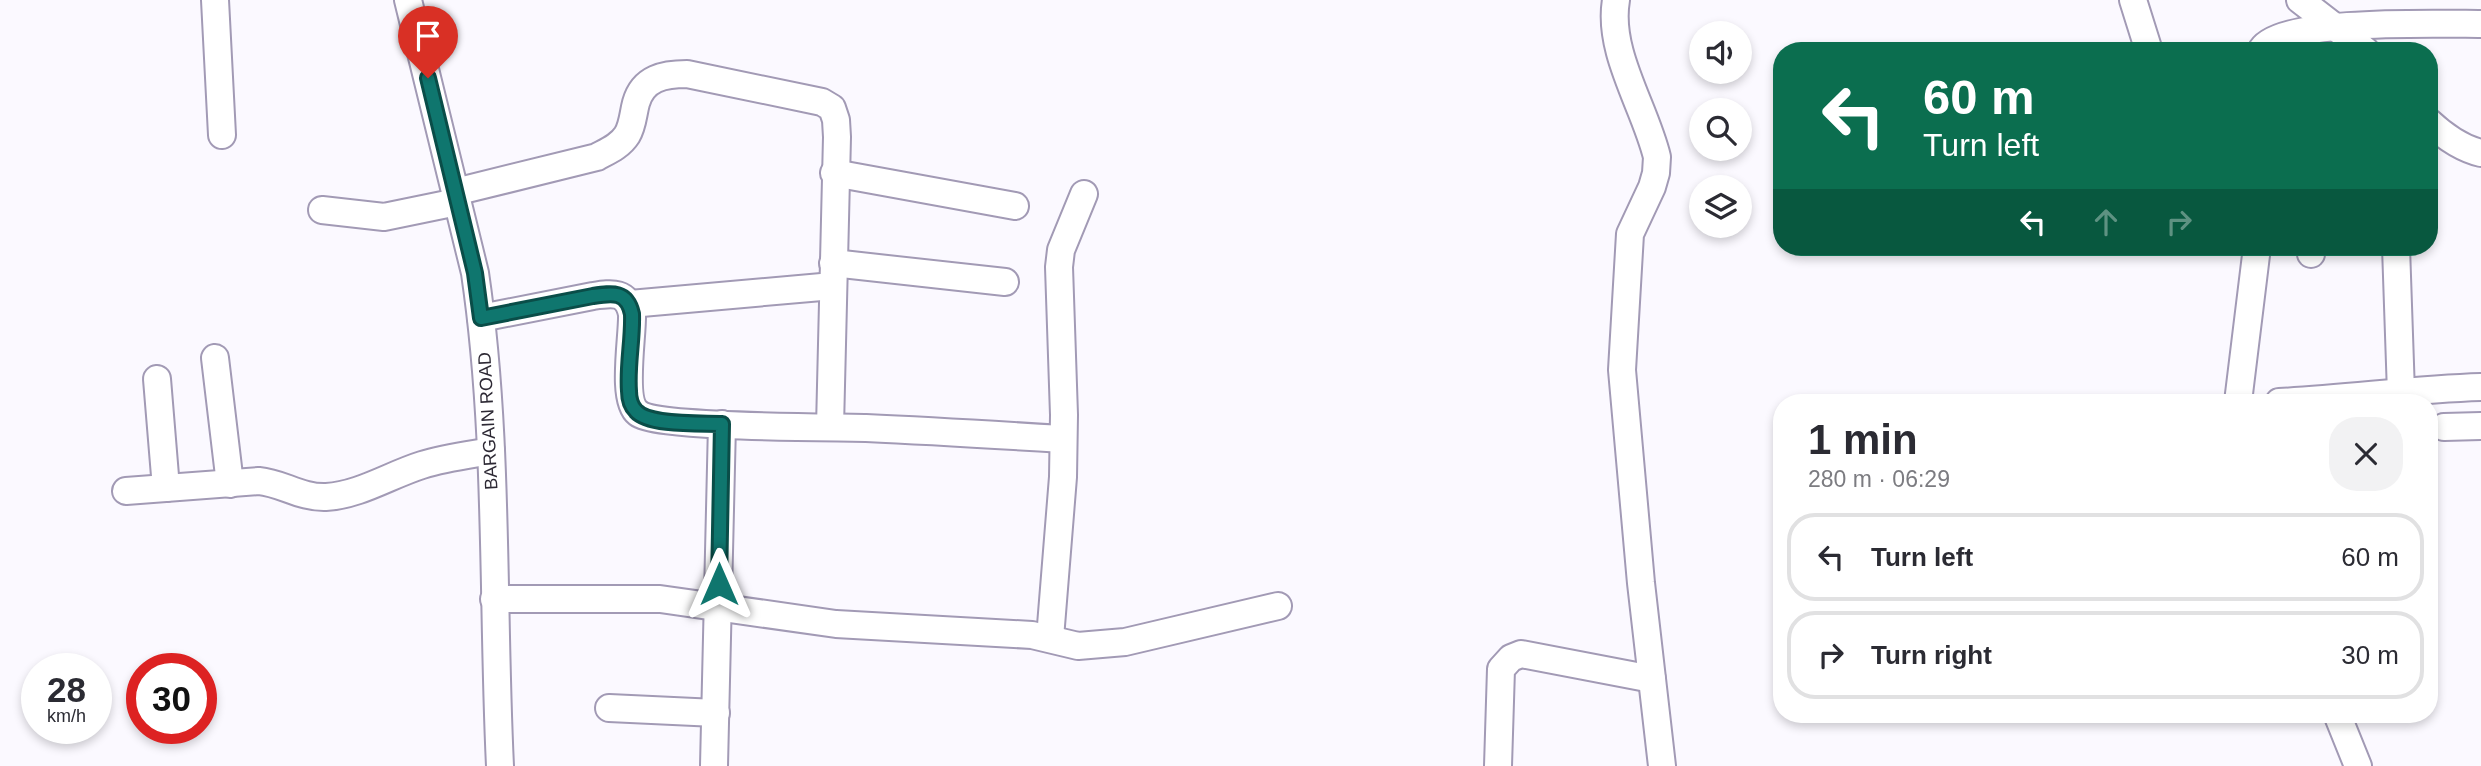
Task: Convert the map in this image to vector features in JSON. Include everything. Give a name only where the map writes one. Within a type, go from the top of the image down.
[{"type":"street","points":[[215,0],[222,135]]},
{"type":"street","name":"BARGAIN ROAD","points":[[408,0],[475,273],[481,318],[491,451],[500,766]]},
{"type":"street","points":[[1616,0],[1613,17],[1616,42],[1657,158],[1652,187],[1630,234],[1622,343],[1623,391],[1662,766]]},
{"type":"street","points":[[2133,0],[2146,42]]},
{"type":"street","points":[[2300,0],[2354,42]]},
{"type":"street","points":[[2268,42],[2273,38],[2334,26],[2421,12],[2481,24]]},
{"type":"street","points":[[322,210],[384,217],[597,157],[617,147],[627,135],[636,101],[644,85],[656,78],[672,74],[821,102],[832,108],[837,128],[830,427]]},
{"type":"street","points":[[2442,145],[2481,153]]},
{"type":"street","points":[[834,173],[1015,206]]},
{"type":"street","points":[[1050,638],[1063,477],[1059,267],[1061,250],[1084,194]]},
{"type":"street","points":[[2239,394],[2256,256]]},
{"type":"street","points":[[2396,256],[2401,393]]},
{"type":"street","points":[[630,303],[833,274],[1006,282]]},
{"type":"street","points":[[481,318],[610,294],[623,297],[630,303],[633,331],[629,390],[631,404],[637,413],[648,418],[722,424],[1063,439]]},
{"type":"street","points":[[215,358],[230,484]]},
{"type":"street","points":[[157,379],[166,488]]},
{"type":"street","points":[[2387,394],[2481,387]]},
{"type":"street","points":[[714,766],[722,424]]},
{"type":"street","points":[[2444,427],[2481,426]]},
{"type":"street","points":[[126,491],[270,482],[294,493],[309,496],[341,495],[424,464],[491,451]]},
{"type":"street","points":[[494,599],[651,598],[836,624],[1032,635],[1078,646],[1125,642],[1278,606]]},
{"type":"street","points":[[1498,766],[1501,668],[1511,658],[1521,654],[1652,680]]},
{"type":"street","points":[[609,708],[716,713]]},
{"type":"street","points":[[2341,723],[2358,766]]},
{"type":"route","points":[[428,78],[475,273],[481,318],[593,296],[610,294],[623,297],[630,303],[632,314],[629,390],[631,404],[637,413],[665,421],[722,424],[718,511],[719,584]]}]
